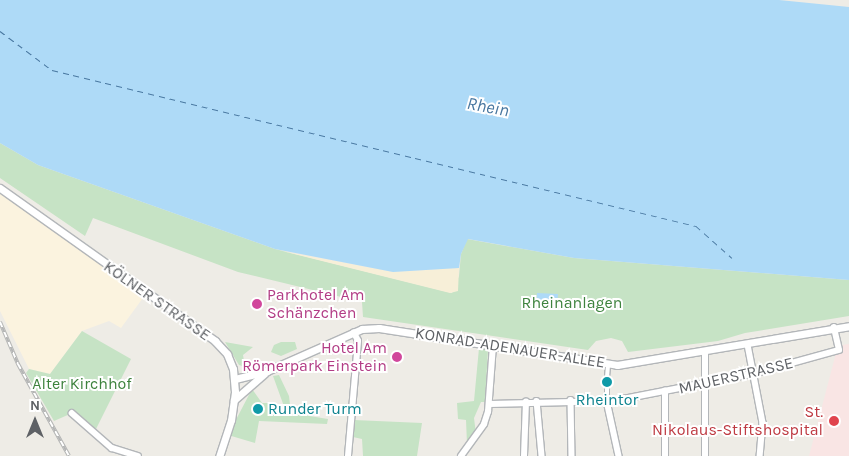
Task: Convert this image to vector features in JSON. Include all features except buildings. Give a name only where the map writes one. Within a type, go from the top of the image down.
[{"type":"street","name":"KÖLNER STRASSE","points":[[0,188],[215,341],[227,354],[235,379],[231,420],[219,456]]},
{"type":"street","name":"KONRAD-ADENAUER-ALLEE","points":[[267,371],[354,333],[379,328],[608,365],[705,352],[849,326]]},
{"type":"street","name":"MAUERSTRASSE","points":[[490,404],[607,398],[665,392],[752,374],[839,350],[834,328]]},
{"type":"street","points":[[348,456],[358,341],[354,333]]},
{"type":"street","points":[[748,344],[752,374],[763,423],[760,456]]},
{"type":"street","points":[[461,456],[484,424],[490,404],[493,346]]},
{"type":"street","points":[[705,352],[705,456]]},
{"type":"street","points":[[607,377],[608,365]]},
{"type":"street","points":[[235,379],[267,371]]},
{"type":"street","points":[[232,402],[267,371]]},
{"type":"street","points":[[235,379],[255,382]]},
{"type":"street","points":[[607,388],[607,398],[619,456]]},
{"type":"street","points":[[665,392],[665,456]]},
{"type":"street","points":[[572,400],[572,456]]},
{"type":"street","points":[[537,401],[542,456]]},
{"type":"street","points":[[524,456],[526,402]]},
{"type":"street","points":[[72,413],[112,448],[138,456]]},
{"type":"street","points":[[109,456],[112,448]]},
{"type":"shaded area","points":[[0,193],[82,243],[148,291],[121,328],[109,321],[82,331],[50,374],[29,369],[0,311]]},
{"type":"shaded area","name":"St. Nikolaus-Stiftshospital","points":[[849,344],[849,456],[809,456],[836,353],[841,350],[842,345]]},
{"type":"green space","name":"Rheinanlagen","points":[[0,143],[38,165],[275,249],[452,293],[459,276],[461,254],[467,239],[574,258],[849,280],[849,316],[745,333],[718,341],[628,352],[622,341],[611,338],[596,341],[588,350],[363,317],[362,302],[238,272],[93,218],[85,236],[0,178]]},
{"type":"green space","name":"Alter Kirchhof","points":[[82,331],[131,359],[96,429],[85,427],[70,414],[54,421],[26,373],[29,369],[50,374]]},
{"type":"green space","points":[[225,342],[253,347],[243,355],[245,367],[239,365]]},
{"type":"green space","points":[[281,342],[295,342],[297,349],[281,356],[271,352],[274,345]]},
{"type":"green space","points":[[479,348],[488,350],[485,402],[481,402],[474,418],[476,434],[467,444],[466,420],[458,419],[457,403],[474,401]]},
{"type":"green space","points":[[279,375],[289,396],[291,413],[328,419],[327,424],[259,421],[255,443],[228,435],[252,389],[262,403],[268,403],[270,409],[286,412],[273,376]]},
{"type":"green space","points":[[354,420],[422,423],[417,456],[363,456],[362,439],[353,437]]},
{"type":"sand","points":[[282,251],[393,272],[459,268],[458,291],[450,293]]},
{"type":"water","name":"Rhein","points":[[0,0],[779,0],[849,7],[849,280],[574,258],[468,239],[461,254],[459,268],[393,272],[275,249],[38,165],[0,143]]},
{"type":"water","points":[[537,293],[558,294],[557,305],[536,304]]},
{"type":"ferry route","points":[[0,31],[52,70],[696,226],[732,258]]},
{"type":"tunnel","points":[[607,377],[607,388]]},
{"type":"railway","points":[[0,322],[18,364],[69,456]]},
{"type":"place","name":"Parkhotel Am Schänzchen","points":[[257,304]]},
{"type":"place","name":"Hotel Am Römerpark Einstein","points":[[397,357]]},
{"type":"place","name":"Rheintor","points":[[607,382]]},
{"type":"place","name":"Runder Turm","points":[[258,409]]},
{"type":"place","name":"St. Nikolaus-Stiftshospital","points":[[834,421]]}]
